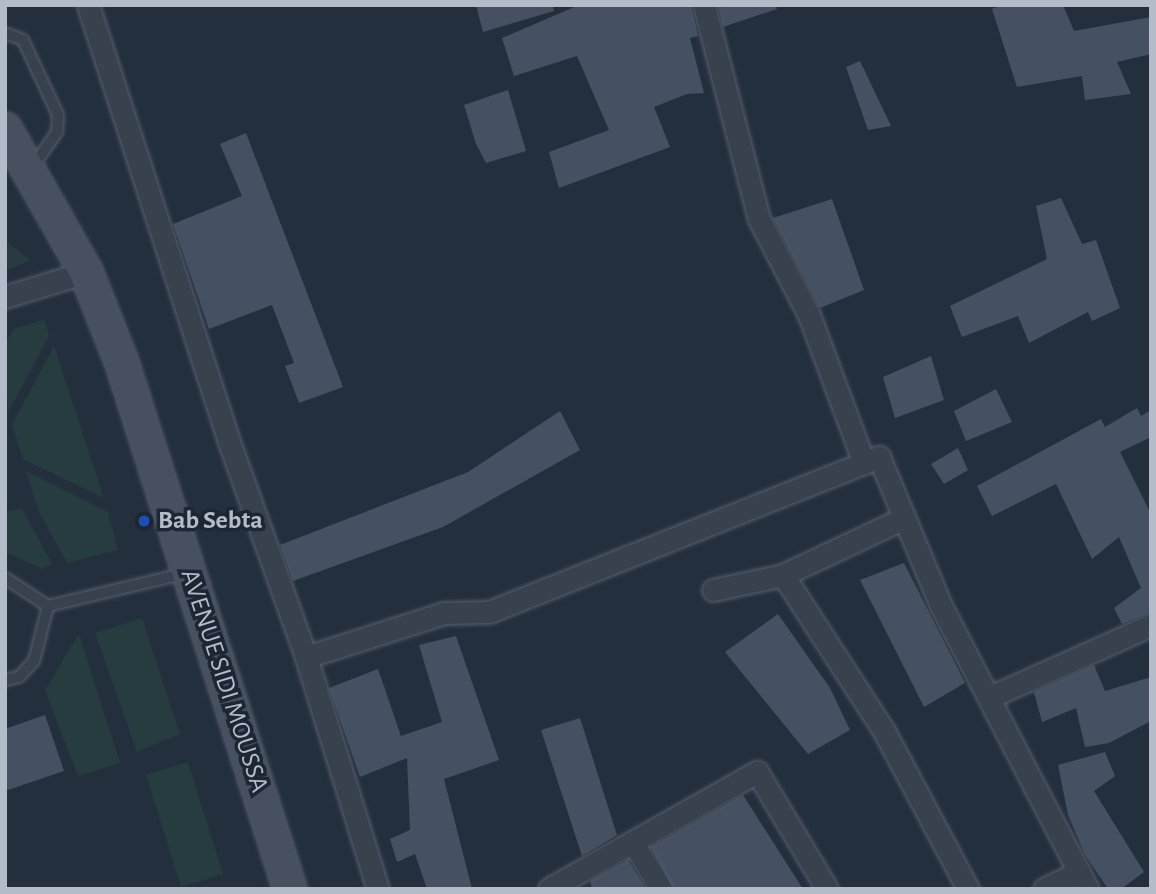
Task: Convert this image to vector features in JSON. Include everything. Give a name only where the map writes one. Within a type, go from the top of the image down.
[{"type":"street","points":[[88,5],[208,377],[306,657],[378,889]]},
{"type":"street","points":[[704,5],[760,219],[809,315],[864,463]]},
{"type":"street","name":"AVENUE SIDI MOUSSA","points":[[5,129],[86,272],[122,363],[290,889]]},
{"type":"street","points":[[5,297],[86,272]]},
{"type":"street","points":[[306,657],[444,613],[489,612],[879,457],[902,519],[1084,881],[1044,889]]},
{"type":"street","points":[[713,590],[783,575],[902,519]]},
{"type":"street","points":[[783,575],[884,731],[968,889]]},
{"type":"street","points":[[990,697],[1151,625]]},
{"type":"street","points":[[549,889],[634,844],[757,772],[827,889]]},
{"type":"street","points":[[634,844],[661,889]]},
{"type":"lane","points":[[5,33],[23,40],[58,115],[57,132],[29,172]]},
{"type":"lane","points":[[5,578],[48,606],[190,572]]},
{"type":"lane","points":[[5,680],[19,677],[34,661],[48,606]]},
{"type":"green space","points":[[5,240],[30,260],[10,269],[5,265]]},
{"type":"green space","points":[[45,320],[49,336],[8,412],[5,342],[15,328]]},
{"type":"green space","points":[[54,346],[104,498],[23,459],[12,425]]},
{"type":"green space","points":[[26,471],[108,512],[118,550],[67,563],[39,512]]},
{"type":"green space","points":[[22,508],[52,564],[42,569],[5,552],[5,512]]},
{"type":"green space","points":[[142,618],[180,734],[137,752],[95,633]]},
{"type":"green space","points":[[79,634],[120,763],[78,776],[45,690]]},
{"type":"green space","points":[[188,762],[223,874],[181,887],[146,775]]},
{"type":"building","points":[[476,5],[553,5],[554,11],[483,32]]},
{"type":"building","points":[[579,5],[691,5],[698,36],[690,38],[704,93],[687,94],[654,107],[670,147],[559,188],[549,152],[609,130],[577,56],[514,76],[502,38]]},
{"type":"building","points":[[718,5],[776,5],[777,9],[723,27]]},
{"type":"building","points":[[1003,5],[1063,5],[1074,31],[1151,17],[1151,54],[1117,62],[1131,94],[1085,100],[1082,76],[1017,87],[992,9]]},
{"type":"building","points":[[860,61],[891,126],[868,130],[846,67]]},
{"type":"building","points":[[508,90],[526,151],[486,163],[476,144],[464,105]]},
{"type":"building","points":[[246,133],[343,387],[299,403],[285,366],[294,363],[272,305],[209,329],[173,224],[242,196],[220,144]]},
{"type":"building","points":[[1061,198],[1082,244],[1096,240],[1120,308],[1092,321],[1088,312],[1029,343],[1018,316],[962,337],[950,306],[1047,259],[1036,206]]},
{"type":"building","points":[[832,199],[864,290],[820,308],[773,218]]},
{"type":"building","points":[[931,356],[944,400],[895,418],[883,377]]},
{"type":"building","points":[[996,389],[1012,422],[966,441],[954,411]]},
{"type":"building","points":[[1137,408],[1141,416],[1151,410],[1151,437],[1120,452],[1151,514],[1151,612],[1122,624],[1114,608],[1141,588],[1119,537],[1092,559],[1056,484],[992,516],[977,486],[1101,419],[1105,427]]},
{"type":"building","points":[[560,411],[580,450],[443,527],[293,581],[280,545],[468,472]]},
{"type":"building","points":[[958,448],[968,470],[944,484],[931,464]]},
{"type":"building","points":[[904,563],[965,683],[924,707],[860,580]]},
{"type":"building","points":[[778,614],[830,688],[850,730],[808,754],[725,652]]},
{"type":"building","points":[[456,636],[499,760],[444,779],[472,889],[427,889],[415,854],[397,862],[390,839],[410,830],[407,758],[360,777],[329,688],[378,669],[401,736],[442,722],[419,645]]},
{"type":"building","points":[[1094,665],[1105,691],[1151,677],[1151,721],[1109,743],[1085,747],[1076,708],[1042,722],[1034,692]]},
{"type":"building","points":[[45,715],[64,771],[5,791],[5,729]]},
{"type":"building","points":[[580,718],[617,835],[582,856],[541,730]]},
{"type":"building","points":[[1105,752],[1115,776],[1094,791],[1144,872],[1121,889],[1108,889],[1085,855],[1068,815],[1058,765]]},
{"type":"building","points":[[743,795],[803,889],[674,889],[651,847]]},
{"type":"building","points":[[628,860],[646,889],[592,889],[590,881]]},
{"type":"place","name":"Bab Sebta","points":[[144,521]]}]
